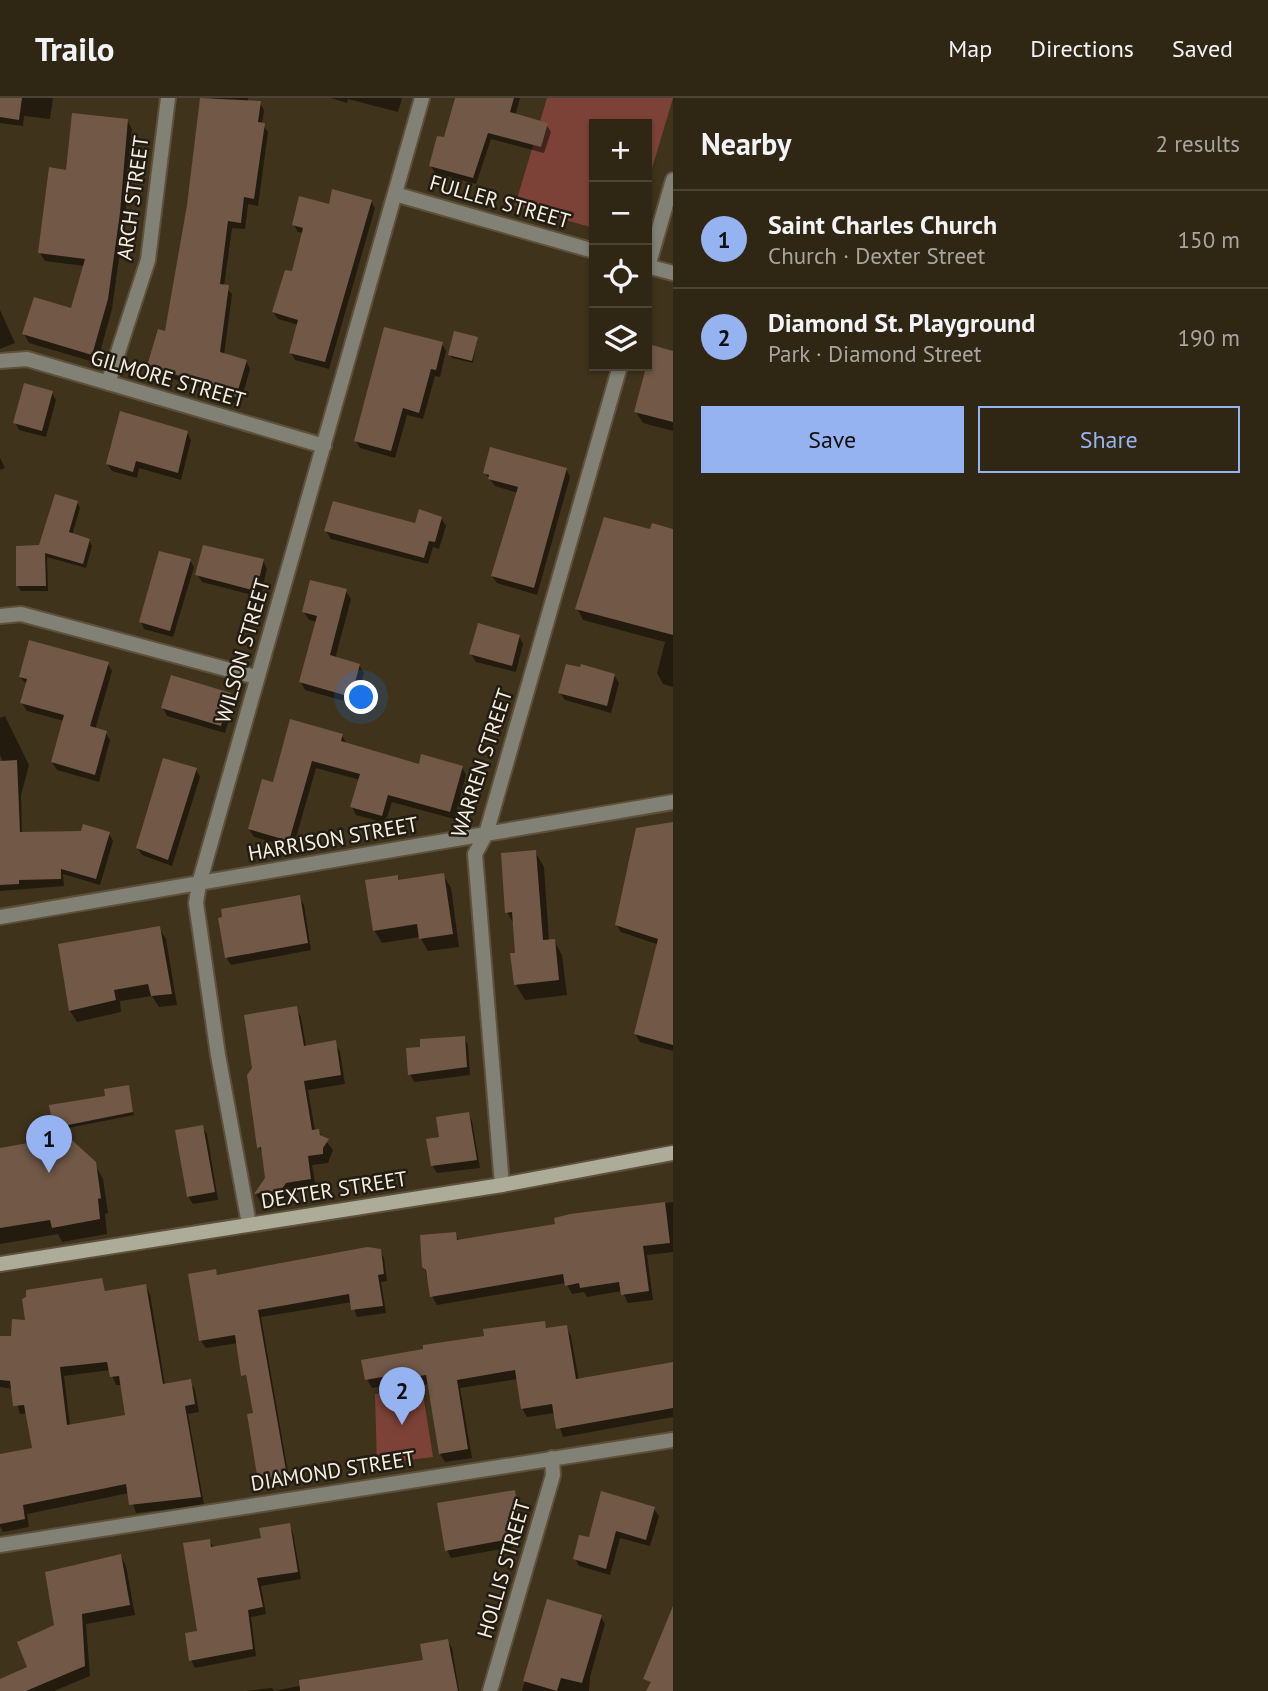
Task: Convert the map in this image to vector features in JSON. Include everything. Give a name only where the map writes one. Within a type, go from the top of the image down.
[{"type":"street","name":"ARCH STREET","points":[[108,383],[148,260],[168,98]]},
{"type":"street","name":"WILSON STREET","points":[[249,1224],[218,1055],[196,904],[199,884],[422,98]]},
{"type":"street","points":[[652,250],[673,180]]},
{"type":"street","name":"FULLER STREET","points":[[395,194],[589,250]]},
{"type":"street","points":[[652,268],[673,273]]},
{"type":"street","name":"GILMORE STREET","points":[[0,360],[27,359],[324,446]]},
{"type":"street","name":"WARREN STREET","points":[[502,1185],[475,854],[486,834],[619,371]]},
{"type":"street","points":[[0,616],[21,614],[257,677]]},
{"type":"street","name":"HARRISON STREET","points":[[0,918],[673,802]]},
{"type":"street","name":"DEXTER STREET","points":[[0,1264],[502,1185],[673,1153]]},
{"type":"street","name":"DIAMOND STREET","points":[[0,1545],[673,1440]]},
{"type":"street","name":"HOLLIS STREET","points":[[490,1691],[552,1479],[552,1458]]},
{"type":"shaded area","points":[[547,98],[673,98],[652,168],[652,119],[589,119],[589,227],[515,206]]},
{"type":"shaded area","points":[[422,1388],[433,1457],[377,1464],[375,1394]]},
{"type":"building","points":[[0,98],[22,98],[19,120],[0,117]]},
{"type":"building","points":[[200,98],[261,101],[258,122],[265,123],[254,199],[244,197],[241,223],[228,221],[220,284],[229,285],[220,352],[247,360],[236,397],[208,389],[209,385],[147,366],[158,329],[165,331],[187,205]]},
{"type":"building","points":[[455,98],[514,98],[510,112],[548,123],[541,147],[488,133],[473,178],[429,166],[437,136],[444,137]]},
{"type":"building","points":[[72,113],[128,119],[120,213],[108,299],[92,355],[22,334],[34,297],[71,308],[85,259],[38,253],[49,167],[66,170]]},
{"type":"building","points":[[332,189],[372,200],[325,362],[289,353],[298,320],[272,312],[285,270],[292,271],[303,228],[292,225],[299,196],[329,204]]},
{"type":"building","points":[[384,327],[443,342],[436,370],[431,369],[419,413],[403,408],[391,451],[354,441]]},
{"type":"building","points":[[454,331],[478,337],[472,361],[448,355]]},
{"type":"building","points":[[652,345],[673,351],[673,422],[634,412],[645,371],[652,371]]},
{"type":"building","points":[[24,383],[53,391],[42,431],[13,423]]},
{"type":"building","points":[[120,411],[188,431],[178,473],[136,461],[133,472],[106,464]]},
{"type":"building","points":[[490,447],[567,468],[534,588],[491,576],[518,487],[488,479],[489,475],[483,473]]},
{"type":"building","points":[[55,494],[78,501],[69,532],[90,539],[83,564],[45,553],[46,586],[16,586],[16,546],[39,545]]},
{"type":"building","points":[[333,501],[415,523],[419,509],[442,517],[435,542],[429,541],[424,558],[324,531]]},
{"type":"building","points":[[604,517],[650,529],[652,523],[673,529],[673,635],[575,609]]},
{"type":"building","points":[[203,545],[264,559],[256,591],[195,575]]},
{"type":"building","points":[[159,551],[191,559],[170,631],[139,622]]},
{"type":"building","points":[[310,580],[347,589],[330,655],[360,664],[351,697],[299,682],[317,616],[302,612]]},
{"type":"building","points":[[478,623],[520,635],[512,666],[469,654]]},
{"type":"building","points":[[29,640],[109,662],[90,726],[107,731],[95,775],[51,762],[64,715],[20,703],[27,679],[19,677]]},
{"type":"building","points":[[566,664],[580,667],[581,664],[615,674],[607,706],[558,693]]},
{"type":"building","points":[[171,675],[231,693],[221,726],[161,708]]},
{"type":"building","points":[[290,719],[343,734],[341,741],[419,764],[421,754],[463,766],[450,812],[388,795],[382,816],[350,807],[360,774],[312,761],[289,841],[248,829],[262,779],[273,782]]},
{"type":"building","points":[[163,758],[197,768],[168,860],[136,848]]},
{"type":"building","points":[[17,760],[20,832],[81,831],[83,824],[110,832],[96,879],[61,869],[61,879],[19,880],[19,884],[0,885],[0,761]]},
{"type":"building","points":[[673,822],[673,1045],[634,1034],[658,939],[615,925],[636,828]]},
{"type":"building","points":[[536,850],[543,940],[555,939],[559,980],[514,985],[510,953],[515,953],[512,912],[505,913],[501,853]]},
{"type":"building","points":[[444,873],[453,934],[419,939],[417,924],[373,931],[365,880],[398,875],[398,880]]},
{"type":"building","points":[[300,895],[308,943],[225,958],[218,918],[222,917],[221,909]]},
{"type":"building","points":[[160,926],[172,994],[151,996],[148,984],[114,990],[116,1000],[69,1011],[58,944]]},
{"type":"building","points":[[297,1006],[304,1046],[336,1040],[341,1075],[304,1081],[312,1130],[319,1129],[320,1135],[329,1139],[323,1148],[323,1154],[308,1156],[311,1179],[286,1183],[281,1190],[254,1194],[265,1178],[261,1147],[257,1148],[247,1075],[252,1068],[244,1015]]},
{"type":"building","points":[[465,1036],[467,1067],[408,1075],[406,1048],[420,1047],[420,1039]]},
{"type":"building","points":[[129,1085],[133,1112],[53,1128],[49,1105],[105,1096],[104,1089]]},
{"type":"building","points":[[469,1112],[477,1160],[431,1166],[426,1139],[439,1137],[436,1117]]},
{"type":"building","points":[[203,1125],[215,1192],[187,1197],[175,1130]]},
{"type":"building","points":[[62,1131],[96,1162],[101,1198],[98,1199],[100,1219],[52,1228],[50,1220],[0,1228],[0,1148],[39,1141],[38,1136]]},
{"type":"building","points":[[665,1202],[670,1243],[643,1246],[649,1291],[621,1295],[619,1282],[580,1288],[579,1283],[565,1286],[563,1274],[430,1297],[426,1270],[422,1267],[420,1235],[456,1232],[457,1240],[555,1224],[554,1218],[570,1214]]},
{"type":"building","points":[[367,1247],[381,1249],[384,1274],[378,1275],[383,1306],[351,1310],[349,1294],[258,1310],[287,1476],[258,1481],[247,1414],[253,1413],[246,1375],[241,1376],[235,1335],[199,1341],[188,1274],[216,1269],[217,1275]]},
{"type":"building","points":[[102,1278],[105,1291],[146,1284],[163,1384],[191,1379],[195,1404],[185,1406],[201,1497],[129,1505],[126,1484],[23,1505],[25,1519],[0,1524],[0,1454],[32,1448],[24,1405],[13,1406],[10,1381],[0,1380],[0,1336],[11,1336],[12,1319],[25,1320],[22,1299],[26,1297],[26,1290]],"holes":[[[107,1362],[110,1377],[119,1376],[125,1415],[67,1425],[60,1367]]]},
{"type":"building","points":[[545,1321],[546,1328],[567,1325],[576,1379],[673,1362],[673,1408],[556,1429],[552,1404],[521,1409],[515,1370],[457,1380],[468,1449],[439,1454],[426,1375],[401,1379],[400,1374],[365,1380],[361,1360],[423,1349],[423,1345],[484,1336],[483,1329]]},
{"type":"building","points":[[515,1490],[520,1520],[512,1521],[515,1538],[445,1551],[437,1503]]},
{"type":"building","points":[[601,1491],[655,1507],[646,1540],[616,1531],[606,1569],[573,1559],[579,1535],[589,1537]]},
{"type":"building","points":[[290,1523],[298,1572],[257,1578],[263,1607],[248,1610],[253,1649],[189,1661],[185,1633],[197,1631],[183,1543],[210,1539],[211,1547],[261,1538],[259,1528]]},
{"type":"building","points":[[121,1554],[130,1605],[82,1614],[85,1666],[26,1691],[0,1691],[0,1679],[27,1667],[17,1642],[54,1625],[45,1572]]},
{"type":"building","points":[[547,1599],[602,1615],[582,1683],[561,1678],[557,1691],[523,1681]]},
{"type":"building","points":[[673,1606],[673,1691],[646,1691],[651,1682],[643,1679]]},
{"type":"building","points":[[448,1639],[458,1691],[300,1691],[299,1680],[423,1660],[420,1644]]},
{"type":"place","name":"Saint Charles Church","points":[[49,1173]]},
{"type":"place","name":"Diamond St. Playground","points":[[402,1425]]}]
